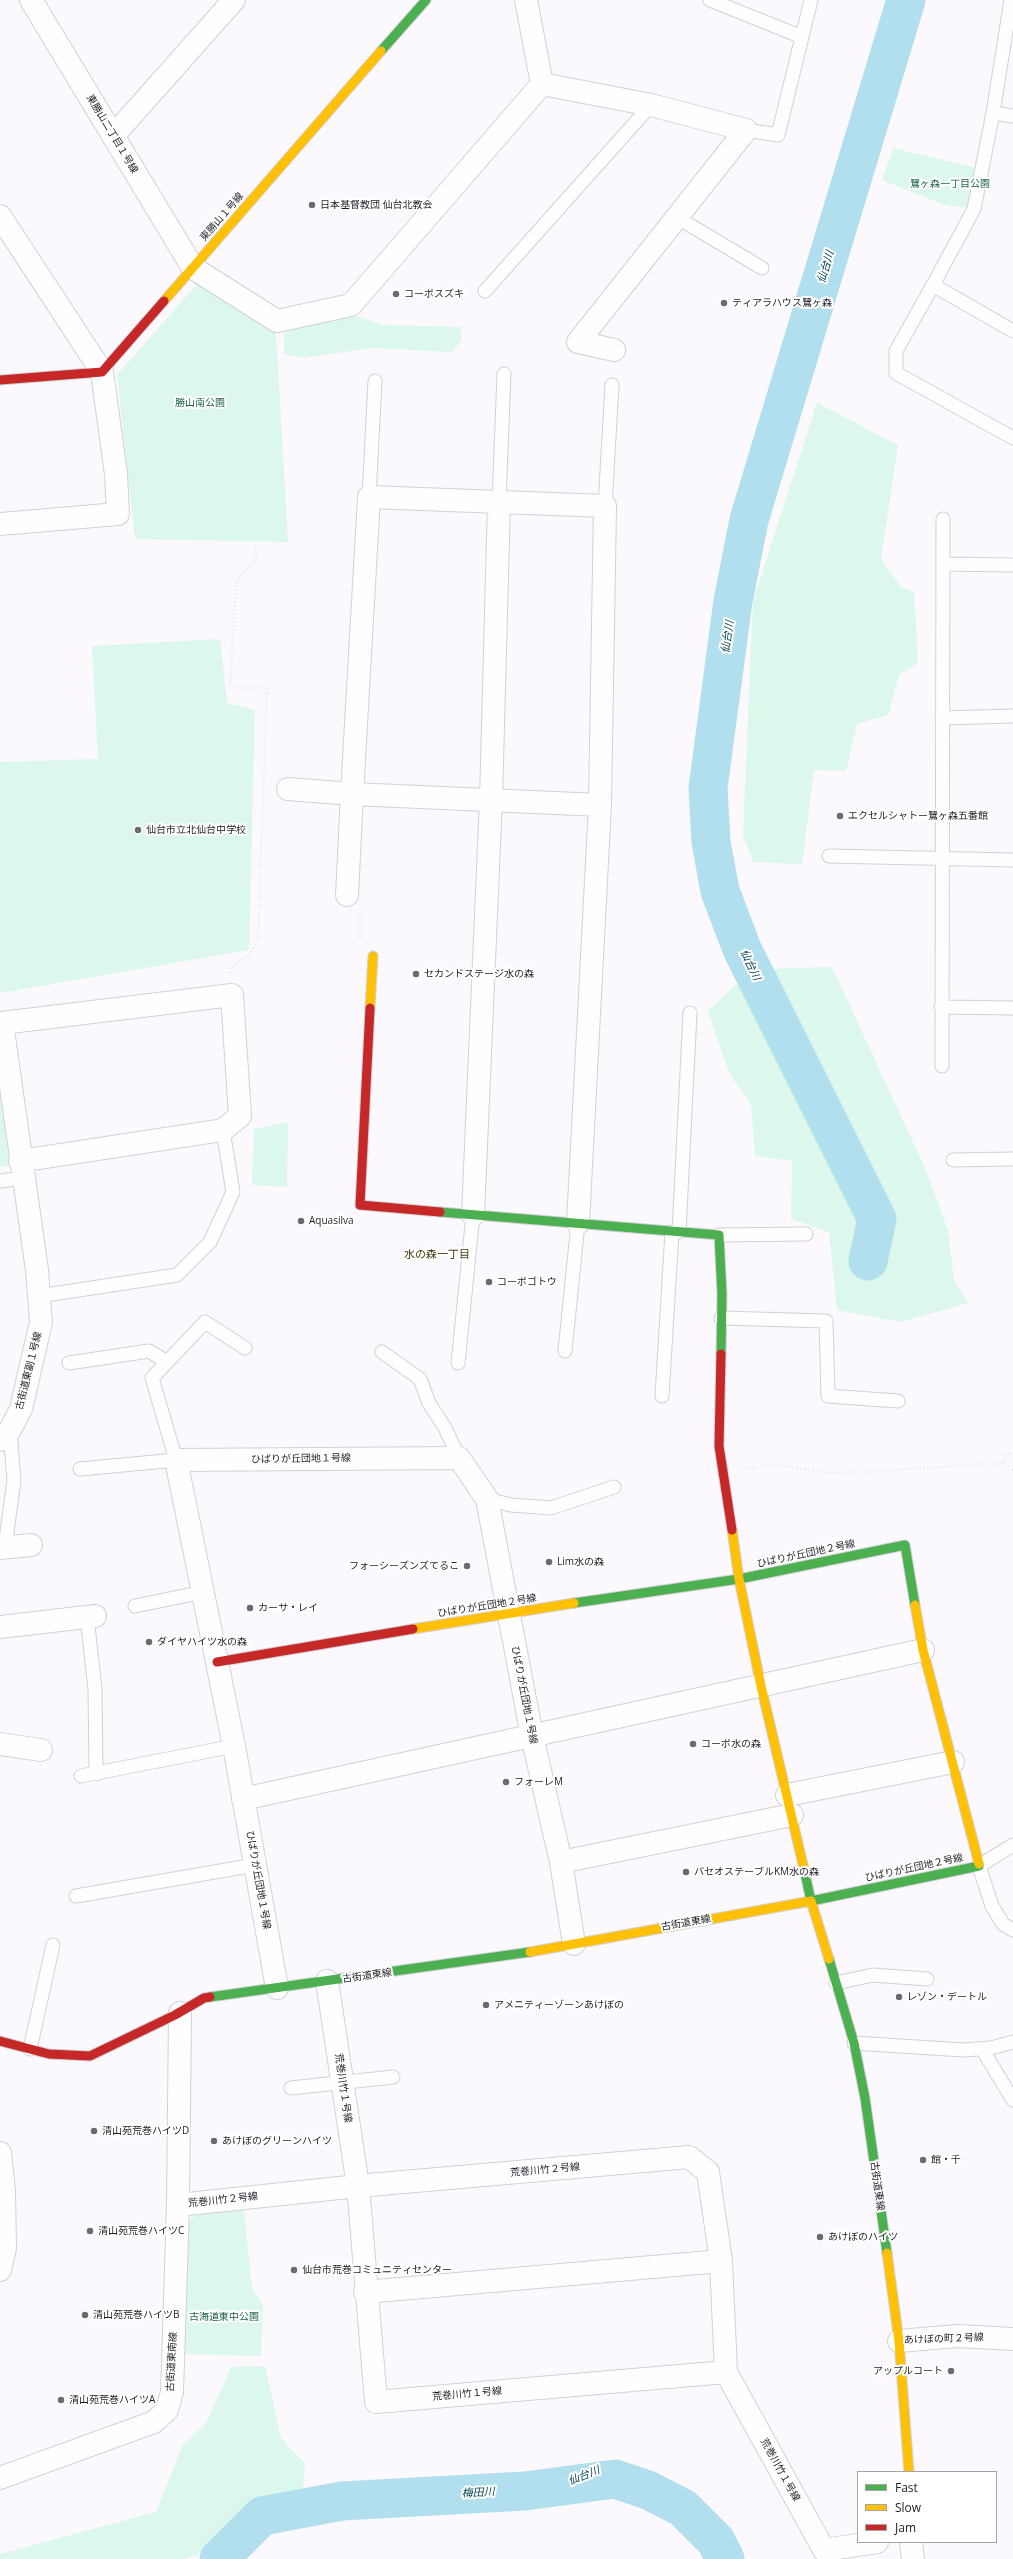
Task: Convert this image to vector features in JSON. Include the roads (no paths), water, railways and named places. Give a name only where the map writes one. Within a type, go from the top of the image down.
[{"type":"street","points":[[114,135],[234,0]]},
{"type":"street","name":"東勝山１号線","points":[[102,372],[426,0]]},
{"type":"street","points":[[526,0],[542,84]]},
{"type":"street","name":"東勝山二丁目１号線","points":[[40,4],[114,135],[193,268]]},
{"type":"street","points":[[193,268],[277,320],[351,305],[542,84]]},
{"type":"street","points":[[542,84],[651,105],[746,130],[678,218],[578,342],[614,350]]},
{"type":"street","points":[[0,216],[102,372],[116,474],[118,514],[0,524]]},
{"type":"street","points":[[0,380],[102,372]]},
{"type":"street","points":[[354,900],[352,794],[369,497],[604,506],[600,804],[578,1222]]},
{"type":"street","points":[[472,1215],[491,799],[499,502]]},
{"type":"street","points":[[288,789],[352,794],[600,804]]},
{"type":"street","points":[[373,956],[360,1205],[472,1215],[578,1222],[719,1235],[721,1318],[719,1446],[739,1579],[761,1686],[811,1901]]},
{"type":"street","points":[[1,1023],[232,995],[240,1116],[224,1130],[22,1170]]},
{"type":"street","name":"古街道東副１号線","points":[[1,1023],[39,1296],[41,1322],[21,1409],[5,1435]]},
{"type":"street","name":"ひばりが丘団地１号線","points":[[277,1988],[234,1746],[176,1460],[459,1458],[487,1499],[532,1736],[560,1862],[574,1944]]},
{"type":"street","points":[[2,1548],[31,1545]]},
{"type":"street","name":"ひばりが丘団地２号線","points":[[217,1662],[508,1613],[739,1579],[905,1545],[923,1650],[979,1866],[811,1901]]},
{"type":"street","points":[[0,1628],[91,1616]]},
{"type":"street","points":[[243,1799],[923,1650]]},
{"type":"street","points":[[0,1744],[40,1750]]},
{"type":"street","points":[[560,1862],[789,1805],[952,1762]]},
{"type":"street","name":"古街道東線","points":[[0,2041],[49,2054],[90,2056],[180,2013],[204,1998],[483,1960],[811,1901],[854,2044],[865,2098],[899,2340],[909,2471]]},
{"type":"street","name":"荒巻川竹１号線","points":[[327,1981],[358,2186],[376,2402],[726,2372],[825,2554],[873,2543]]},
{"type":"street","name":"古街道東南線","points":[[0,2478],[154,2422],[167,2410],[172,2392],[178,2205],[180,2013]]},
{"type":"street","points":[[0,2153],[4,2190],[5,2248],[0,2270]]},
{"type":"street","name":"荒巻川竹２号線","points":[[178,2205],[358,2186],[689,2157],[708,2172],[721,2261],[726,2372]]},
{"type":"street","points":[[366,2292],[721,2261]]},
{"type":"street","name":"あけぼの町２号線","points":[[899,2340],[958,2336],[1013,2339]]},
{"type":"street","points":[[911,2543],[913,2559]]},
{"type":"lane","points":[[710,0],[802,37]]},
{"type":"lane","points":[[746,130],[778,135],[811,0]]},
{"type":"lane","points":[[1011,0],[993,112],[974,208],[896,351],[896,373],[1013,438]]},
{"type":"lane","points":[[485,291],[651,105]]},
{"type":"lane","points":[[993,112],[1013,116]]},
{"type":"lane","points":[[678,218],[762,268]]},
{"type":"lane","points":[[933,285],[1013,331]]},
{"type":"lane","points":[[499,502],[504,374]]},
{"type":"lane","points":[[369,497],[375,381]]},
{"type":"lane","points":[[604,506],[612,385]]},
{"type":"lane","points":[[942,1066],[943,520]]},
{"type":"lane","points":[[943,564],[1013,565]]},
{"type":"lane","points":[[942,718],[1013,716]]},
{"type":"lane","points":[[829,856],[942,860],[1013,860]]},
{"type":"lane","points":[[941,1007],[1013,1008]]},
{"type":"lane","points":[[662,1396],[676,1232],[690,1013]]},
{"type":"lane","points":[[39,1296],[177,1275],[210,1242],[233,1192],[224,1130]]},
{"type":"lane","points":[[953,1160],[1013,1159]]},
{"type":"lane","points":[[0,1181],[22,1170]]},
{"type":"lane","points":[[458,1363],[472,1215]]},
{"type":"lane","points":[[565,1351],[578,1222]]},
{"type":"lane","points":[[719,1235],[806,1234]]},
{"type":"lane","points":[[721,1318],[826,1321],[828,1396],[898,1401]]},
{"type":"lane","points":[[80,1469],[176,1460],[152,1378],[205,1322],[245,1348]]},
{"type":"lane","points":[[69,1363],[149,1351],[167,1362]]},
{"type":"lane","points":[[382,1352],[420,1379],[429,1403],[445,1428],[459,1458]]},
{"type":"lane","points":[[2,1548],[14,1480],[5,1435]]},
{"type":"lane","points":[[487,1499],[511,1505],[551,1508],[614,1487]]},
{"type":"lane","points":[[135,1606],[203,1592]]},
{"type":"lane","points":[[91,1616],[95,1689],[96,1774]]},
{"type":"lane","points":[[82,1776],[234,1746]]},
{"type":"lane","points":[[1013,1845],[979,1866],[992,1906],[1003,1924],[1013,1930]]},
{"type":"lane","points":[[76,1896],[255,1865]]},
{"type":"lane","points":[[30,2049],[53,1945]]},
{"type":"lane","points":[[836,1982],[873,1975],[927,1979]]},
{"type":"lane","points":[[854,2044],[963,2050],[1013,2042]]},
{"type":"lane","points":[[982,2048],[1013,2100]]},
{"type":"lane","points":[[291,2088],[393,2077]]},
{"type":"waterway","name":"仙台川","points":[[868,1261],[877,1219],[742,949],[720,891],[711,842],[708,788],[733,601],[749,520],[906,0]]},
{"type":"waterway","name":"梅田川","points":[[219,2559],[262,2516],[342,2501],[525,2491],[615,2479],[648,2490],[683,2508],[716,2541],[725,2559]]},
{"type":"place","name":"日本基督教団 仙台北教会","points":[[312,205]]},
{"type":"place","name":"コーポスズキ","points":[[396,294]]},
{"type":"place","name":"ティアラハウス鷺ヶ森","points":[[724,303]]},
{"type":"place","name":"エクセルシャトー鷺ヶ森五番館","points":[[840,816]]},
{"type":"place","name":"仙台市立北仙台中学校","points":[[138,830]]},
{"type":"place","name":"セカンドステージ水の森","points":[[416,974]]},
{"type":"place","name":"Aquasilva","points":[[301,1221]]},
{"type":"place","name":"コーポゴトウ","points":[[489,1282]]},
{"type":"place","name":"Lim水の森","points":[[549,1562]]},
{"type":"place","name":"フォーシーズンズてるこ","points":[[467,1566]]},
{"type":"place","name":"カーサ・レイ","points":[[250,1608]]},
{"type":"place","name":"ダイヤハイツ水の森","points":[[149,1642]]},
{"type":"place","name":"コーポ水の森","points":[[693,1744]]},
{"type":"place","name":"フォーレM","points":[[506,1782]]},
{"type":"place","name":"パセオステーブルKM水の森","points":[[686,1872]]},
{"type":"place","name":"レゾン・デートル","points":[[899,1997]]},
{"type":"place","name":"アメニティーゾーンあけぼの","points":[[486,2005]]},
{"type":"place","name":"清山苑荒巻ハイツD","points":[[94,2131]]},
{"type":"place","name":"あけぼのグリーンハイツ","points":[[214,2141]]},
{"type":"place","name":"館・千","points":[[923,2160]]},
{"type":"place","name":"清山苑荒巻ハイツC","points":[[90,2231]]},
{"type":"place","name":"あけぼのハイツ","points":[[820,2237]]},
{"type":"place","name":"仙台市荒巻コミュニティセンター","points":[[294,2270]]},
{"type":"place","name":"清山苑荒巻ハイツB","points":[[85,2315]]},
{"type":"place","name":"アップルコート","points":[[951,2371]]},
{"type":"place","name":"清山苑荒巻ハイツA","points":[[61,2400]]},
{"type":"district","name":"水の森一丁目","points":[[437,1255]]},
{"type":"park label","name":"鷺ヶ森一丁目公園","points":[[950,184]]},
{"type":"park label","name":"勝山南公園","points":[[200,403]]},
{"type":"park label","name":"古海道東中公園","points":[[224,2317]]}]
